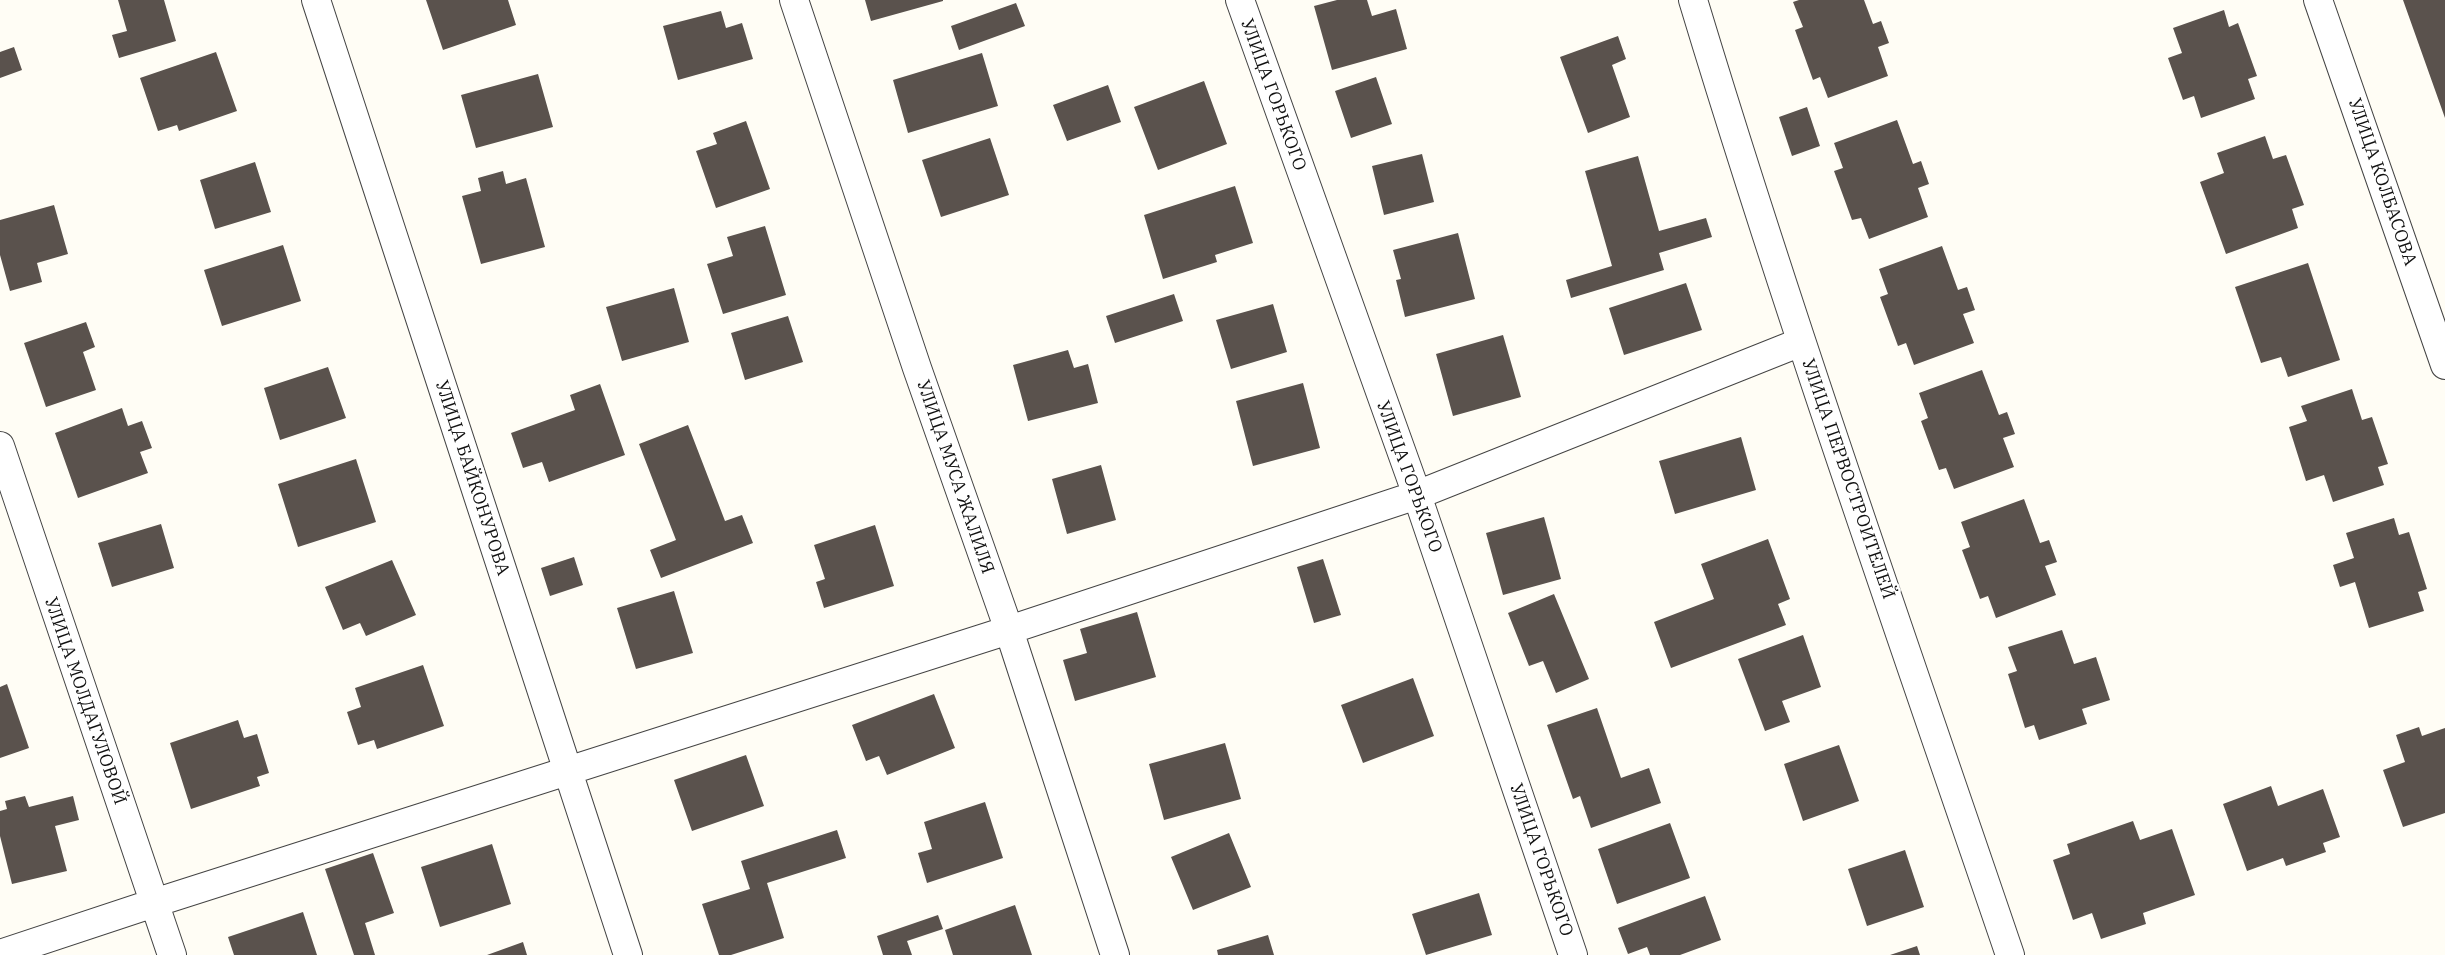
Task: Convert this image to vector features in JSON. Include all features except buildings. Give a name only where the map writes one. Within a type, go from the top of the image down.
[{"type":"street","name":"УЛИЦА БАЙКОНУРОВА","points":[[316,0],[628,955]]},
{"type":"street","name":"УЛИЦА МУСА ЖАЛИЛЯ","points":[[794,0],[914,358],[1009,630],[1115,955]]},
{"type":"street","name":"УЛИЦА ГОРЬКОГО","points":[[1240,0],[1416,495],[1573,955]]},
{"type":"street","name":"УЛИЦА ПЕРВОСТРОИТЕЛЕЙ","points":[[1693,0],[1744,169],[1801,342],[2010,955]]},
{"type":"street","name":"УЛИЦА КОЛБАСОВА","points":[[2318,0],[2445,365]]},
{"type":"street","points":[[0,954],[568,770],[1009,630],[1416,495],[1801,342]]},
{"type":"street","name":"УЛИЦА МОЛДАГУЛОВОЙ","points":[[0,446],[172,955]]}]
